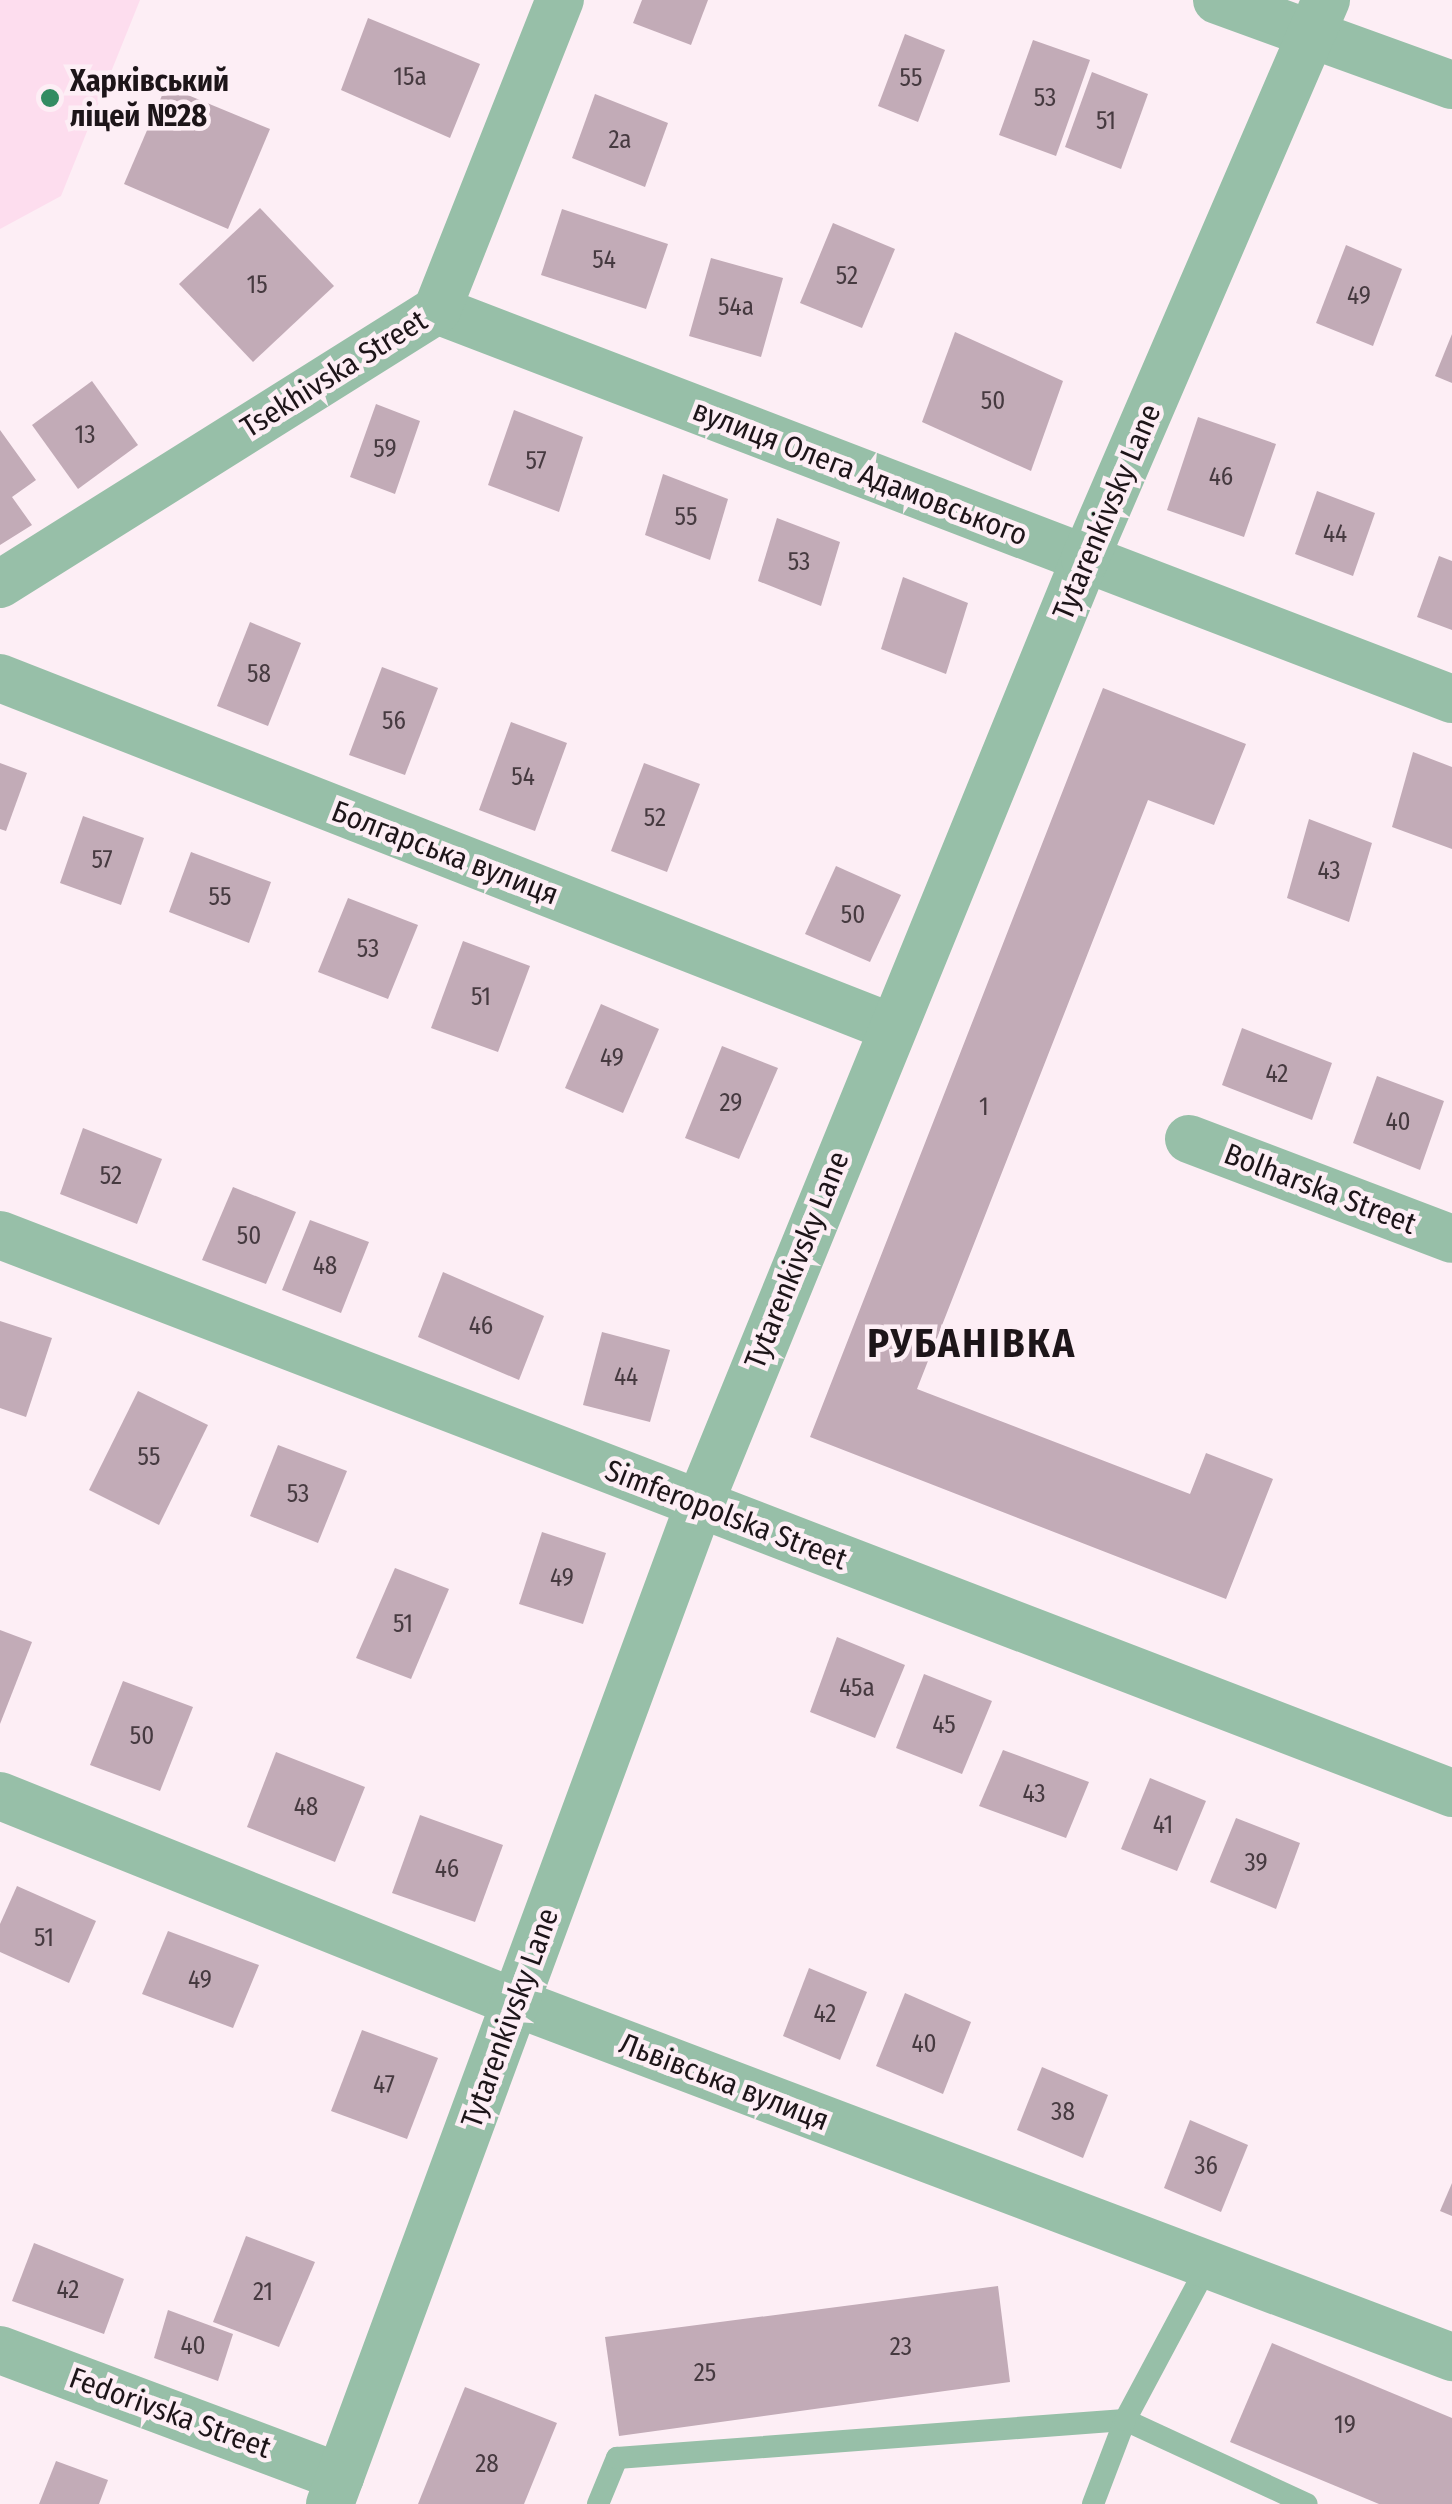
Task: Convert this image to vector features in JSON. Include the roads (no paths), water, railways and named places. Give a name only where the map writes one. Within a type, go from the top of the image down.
[{"type":"street","name":"Tsekhivska Street","points":[[0,584],[437,310],[560,0]]},
{"type":"street","points":[[1216,0],[1320,18],[1452,86]]},
{"type":"street","name":"Tytarenkivsky Lane","points":[[335,2490],[699,1505],[890,1027],[1085,560],[1320,18]]},
{"type":"street","name":"вулиця Олега Адамовського","points":[[437,310],[1452,699]]},
{"type":"street","name":"Болгарська вулиця","points":[[0,678],[890,1027]]},
{"type":"street","name":"Bolharska Street","points":[[1188,1140],[1452,1239]]},
{"type":"street","name":"Simferopolska Street","points":[[0,1236],[1452,1793]]},
{"type":"street","name":"Львівська вулиця","points":[[0,1796],[516,2003],[1452,2358]]},
{"type":"street","name":"Fedorivska Street","points":[[0,2350],[335,2490]]},
{"type":"lane","points":[[1094,2504],[1125,2420],[1208,2264]]},
{"type":"lane","points":[[598,2504],[617,2458],[1125,2420],[1307,2504]]},
{"type":"place","name":"Харківський ліцей №28","points":[[50,98]]},
{"type":"district","name":"РУБАНІВКА","points":[[972,1344]]}]
